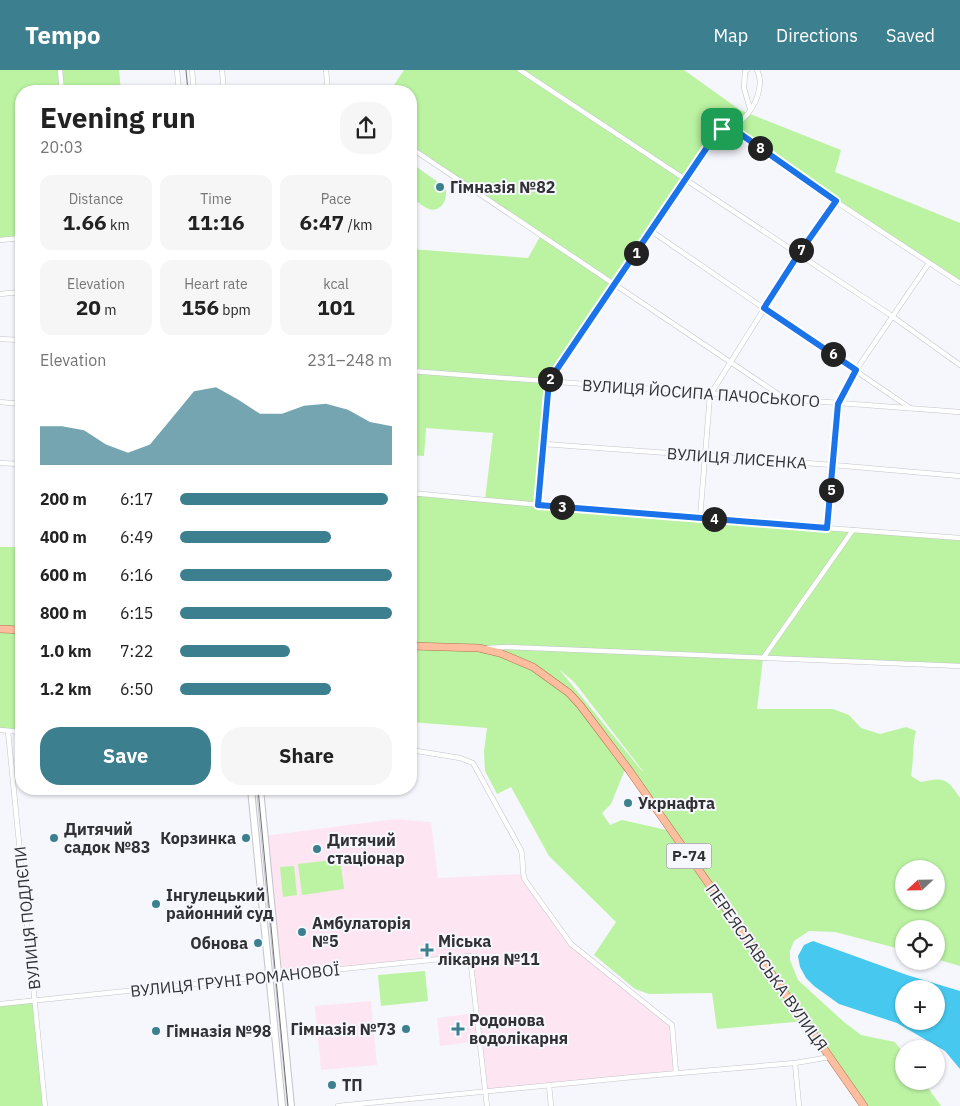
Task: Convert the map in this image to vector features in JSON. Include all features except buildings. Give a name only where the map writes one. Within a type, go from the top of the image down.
[{"type":"main road","points":[[0,630],[15,630]]},
{"type":"main road","name":"Р-74","points":[[417,646],[479,648]]},
{"type":"main road","name":"ПЕРЕЯСЛАВСЬКА ВУЛИЦЯ","points":[[479,648],[500,653],[533,667],[569,693],[580,705],[629,770],[864,1106]]},
{"type":"main road","points":[[251,795],[282,1106]]},
{"type":"main road","points":[[261,795],[291,1106]]},
{"type":"street","points":[[60,70],[61,85]]},
{"type":"street","points":[[177,70],[178,85]]},
{"type":"street","points":[[192,70],[193,85]]},
{"type":"street","points":[[222,70],[223,85]]},
{"type":"street","points":[[326,70],[327,85]]},
{"type":"street","points":[[520,70],[892,316],[960,365]]},
{"type":"street","points":[[747,70],[745,72],[744,88],[750,109]]},
{"type":"street","points":[[538,505],[549,381],[716,134],[745,117],[757,98],[761,82],[757,70]]},
{"type":"street","points":[[729,126],[836,201],[960,283]]},
{"type":"street","points":[[417,152],[785,399]]},
{"type":"street","points":[[700,518],[710,395],[798,255],[836,201]]},
{"type":"street","points":[[651,231],[911,409]]},
{"type":"street","points":[[0,240],[15,239]]},
{"type":"street","points":[[827,528],[838,404],[856,370],[929,263]]},
{"type":"street","points":[[0,294],[15,293]]},
{"type":"street","points":[[0,339],[15,340]]},
{"type":"street","name":"ВУЛИЦЯ ЙОСИПА ПАЧОСЬКОГО","points":[[417,371],[710,395],[960,412]]},
{"type":"street","points":[[0,402],[15,403]]},
{"type":"street","name":"ВУЛИЦЯ ЛИСЕНКА","points":[[544,444],[960,476]]},
{"type":"street","points":[[0,463],[15,464]]},
{"type":"street","points":[[417,494],[538,505],[960,538]]},
{"type":"street","points":[[763,658],[853,530]]},
{"type":"street","points":[[479,648],[960,666]]},
{"type":"street","points":[[0,730],[15,732]]},
{"type":"street","name":"ВУЛИЦЯ ПОДЛЄПИ","points":[[8,731],[46,1106]]},
{"type":"street","points":[[417,751],[460,758],[473,763],[521,850],[523,860],[522,874],[525,880],[571,944],[672,1025],[676,1073]]},
{"type":"street","name":"ВУЛИЦЯ ГРУНІ РОМАНОВОЇ","points":[[0,1004],[470,956],[485,1091]]},
{"type":"street","points":[[338,1106],[795,1063],[830,1057]]},
{"type":"street","points":[[795,1063],[799,1106]]},
{"type":"street","points":[[548,1085],[551,1106]]},
{"type":"street","points":[[485,1091],[487,1106]]},
{"type":"shaded area","name":"Міська лікарня №11","points":[[395,819],[431,822],[438,878],[523,874],[571,944],[672,1025],[676,1073],[485,1091],[480,1041],[440,1046],[437,1018],[476,1013],[469,956],[279,975],[264,836]]},
{"type":"shaded area","points":[[371,1001],[377,1065],[321,1070],[315,1006]]},
{"type":"green space","points":[[0,70],[119,70],[120,85],[15,85],[15,239],[0,240]]},
{"type":"green space","points":[[404,70],[684,70],[740,110],[841,150],[835,172],[960,223],[960,283],[835,201],[729,126],[716,134],[549,381],[538,505],[960,538],[960,666],[763,658],[757,709],[833,709],[849,715],[861,728],[880,734],[906,727],[916,731],[911,776],[921,782],[944,781],[952,786],[960,798],[960,966],[945,962],[945,920],[895,920],[895,948],[835,932],[809,931],[794,941],[790,951],[790,960],[798,980],[844,1022],[861,1035],[895,1042],[895,1090],[929,1090],[941,1106],[864,1106],[805,1021],[717,1029],[712,993],[649,994],[635,989],[594,955],[616,922],[549,856],[511,787],[497,794],[485,771],[484,751],[487,728],[417,722],[417,494],[485,500],[493,433],[426,428],[424,456],[417,455],[417,249],[528,258],[541,235],[417,152],[417,85],[394,85]],"holes":[[[559,669],[575,683],[642,771]],[[626,767],[671,831],[622,820],[610,825],[602,813],[611,804]]]},
{"type":"green space","points":[[417,167],[445,187],[446,191],[445,199],[438,209],[429,209],[417,201]]},
{"type":"green space","points":[[0,547],[15,547],[15,731],[0,730]]},
{"type":"green space","points":[[340,859],[344,889],[302,895],[298,864]]},
{"type":"green space","points":[[294,866],[297,895],[283,897],[280,867]]},
{"type":"green space","points":[[425,971],[428,1001],[381,1006],[378,975]]},
{"type":"green space","points":[[35,1000],[45,1106],[0,1106],[0,1004]]},
{"type":"water","points":[[813,941],[924,980],[895,980],[895,1022],[839,1004],[806,978],[800,967],[798,956],[804,945]]},
{"type":"water","points":[[945,986],[960,991],[960,1069],[945,1051],[945,1040],[926,1040],[909,1030],[945,1030]]},
{"type":"tram line","points":[[186,70],[187,85]]},
{"type":"tram line","points":[[259,795],[288,1106]]},
{"type":"place","name":"Гімназія №82","points":[[440,187]]},
{"type":"place","name":"Укрнафта","points":[[628,803]]},
{"type":"place","name":"Дитячий садок №83","points":[[54,838]]},
{"type":"place","name":"Корзинка","points":[[246,838]]},
{"type":"place","name":"Дитячий стаціонар","points":[[317,849]]},
{"type":"place","name":"Інгулецький районний суд","points":[[156,904]]},
{"type":"place","name":"Амбулаторія №5","points":[[302,932]]},
{"type":"place","name":"Обнова","points":[[258,943]]},
{"type":"place","name":"Міська лікарня №11","points":[[427,950]]},
{"type":"place","name":"Гімназія №73","points":[[406,1029]]},
{"type":"place","name":"Родонова водолікарня","points":[[458,1029]]},
{"type":"place","name":"Гімназія №98","points":[[156,1031]]},
{"type":"place","name":"ТП","points":[[332,1085]]},
{"type":"route","points":[[729,126],[836,201],[764,308],[856,370],[838,404],[827,528],[538,505],[549,381],[716,134],[722,129],[729,126]]}]
